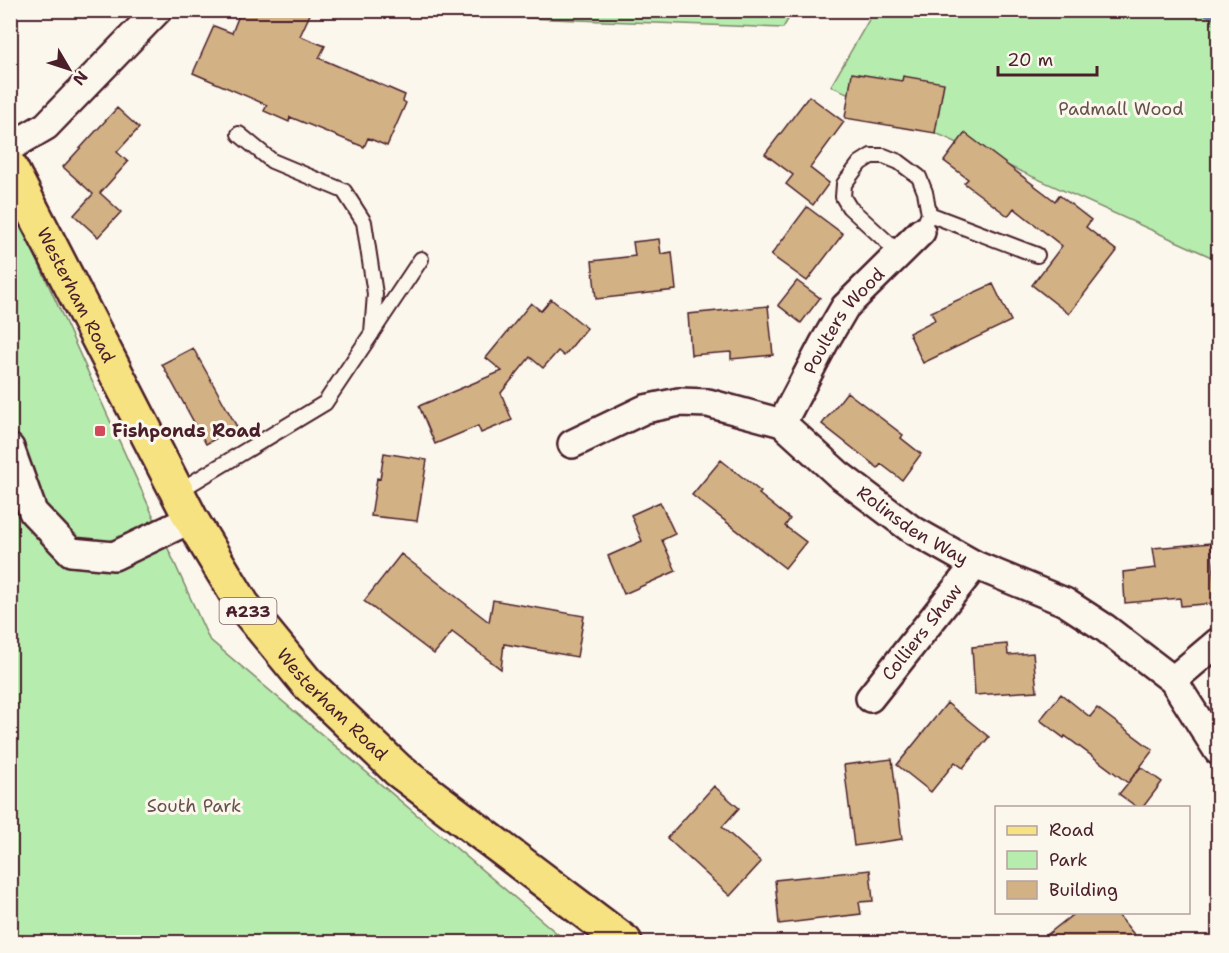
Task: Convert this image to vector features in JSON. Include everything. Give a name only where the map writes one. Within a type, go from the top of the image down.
[{"type":"main road","name":"Westerham Road","points":[[10,166],[184,506],[243,605],[307,683],[398,770],[625,942]]},
{"type":"street","points":[[10,147],[46,126],[158,10]]},
{"type":"street","name":"Poulters Wood","points":[[782,423],[845,307],[900,254],[925,223]]},
{"type":"street","name":"Rolinsden Way","points":[[572,444],[645,409],[679,402],[708,403],[782,423],[838,474],[911,529],[975,565],[1065,602],[1105,628],[1173,680],[1218,751]]},
{"type":"street","points":[[10,448],[33,512],[71,552],[114,556],[184,506]]},
{"type":"street","name":"Colliers Shaw","points":[[870,698],[975,565]]},
{"type":"street","points":[[1173,680],[1218,642]]},
{"type":"lane","points":[[238,134],[272,161],[344,191],[364,222],[375,294],[372,333]]},
{"type":"lane","points":[[900,254],[849,207],[843,197],[844,184],[851,172],[871,156],[884,156],[899,162],[919,177],[925,192],[925,223],[1037,255]]},
{"type":"lane","points":[[184,506],[325,403],[421,260]]},
{"type":"green space","points":[[793,10],[783,28],[345,11]]},
{"type":"green space","name":"Padmall Wood","points":[[874,11],[1218,11],[1218,260],[831,86]]},
{"type":"green space","name":"South Park","points":[[10,200],[209,639],[565,942],[11,942]]},
{"type":"building","points":[[241,10],[312,10],[300,36],[325,46],[319,58],[405,95],[403,101],[406,103],[387,146],[368,138],[364,147],[290,117],[289,122],[264,111],[267,105],[193,73],[214,26],[232,33]]},
{"type":"building","points":[[852,73],[902,81],[903,76],[944,83],[935,133],[845,118]]},
{"type":"building","points":[[809,96],[844,122],[810,168],[829,183],[813,205],[786,184],[793,175],[765,154]]},
{"type":"building","points":[[117,108],[139,128],[117,152],[128,162],[100,193],[121,212],[98,237],[74,215],[93,194],[63,167]]},
{"type":"building","points":[[965,133],[1055,201],[1059,195],[1091,220],[1086,227],[1117,251],[1069,314],[1032,285],[1062,246],[1014,208],[1008,216],[964,183],[968,179],[944,161]]},
{"type":"building","points":[[807,207],[843,234],[807,281],[771,255]]},
{"type":"building","points":[[659,239],[661,254],[672,252],[676,290],[596,299],[592,261],[635,256],[633,242]]},
{"type":"building","points":[[797,281],[820,298],[801,323],[778,305]]},
{"type":"building","points":[[993,284],[1011,321],[923,363],[909,333],[935,320],[931,312]]},
{"type":"building","points":[[551,299],[587,328],[564,356],[558,351],[543,368],[530,357],[501,393],[512,420],[481,433],[478,426],[435,444],[419,406],[502,371],[486,358],[531,303],[541,311]]},
{"type":"building","points":[[768,306],[773,355],[731,359],[731,352],[691,355],[688,314]]},
{"type":"building","points":[[193,348],[237,427],[206,444],[162,364]]},
{"type":"building","points":[[847,392],[903,435],[901,438],[921,454],[902,480],[881,464],[878,468],[822,424]]},
{"type":"building","points":[[384,453],[427,460],[417,521],[371,516],[377,478],[380,479]]},
{"type":"building","points":[[721,460],[790,519],[785,526],[806,542],[785,568],[692,495]]},
{"type":"building","points":[[660,502],[675,534],[662,540],[676,571],[624,594],[608,556],[642,541],[631,515]]},
{"type":"building","points":[[1211,543],[1216,603],[1181,606],[1180,598],[1125,603],[1123,572],[1156,568],[1153,548]]},
{"type":"building","points":[[401,554],[489,622],[493,600],[584,616],[577,657],[504,644],[501,669],[452,632],[434,654],[364,601]]},
{"type":"building","points":[[1007,644],[1008,655],[1033,653],[1037,691],[975,695],[972,647]]},
{"type":"building","points":[[1061,694],[1090,717],[1097,708],[1153,750],[1128,783],[1040,720]]},
{"type":"building","points":[[947,703],[989,737],[963,768],[955,762],[931,792],[897,765]]},
{"type":"building","points":[[892,759],[902,839],[854,846],[844,765]]},
{"type":"building","points":[[1141,767],[1162,782],[1144,806],[1136,806],[1119,794]]},
{"type":"building","points":[[714,786],[739,808],[722,827],[761,862],[730,896],[667,838]]},
{"type":"building","points":[[870,870],[873,901],[859,902],[861,914],[779,924],[775,880]]},
{"type":"building","points":[[1073,914],[1118,914],[1140,942],[1038,942]]},
{"type":"waterway","points":[[1203,10],[1218,16]]},
{"type":"place","name":"Fishponds Road","points":[[100,431]]}]
